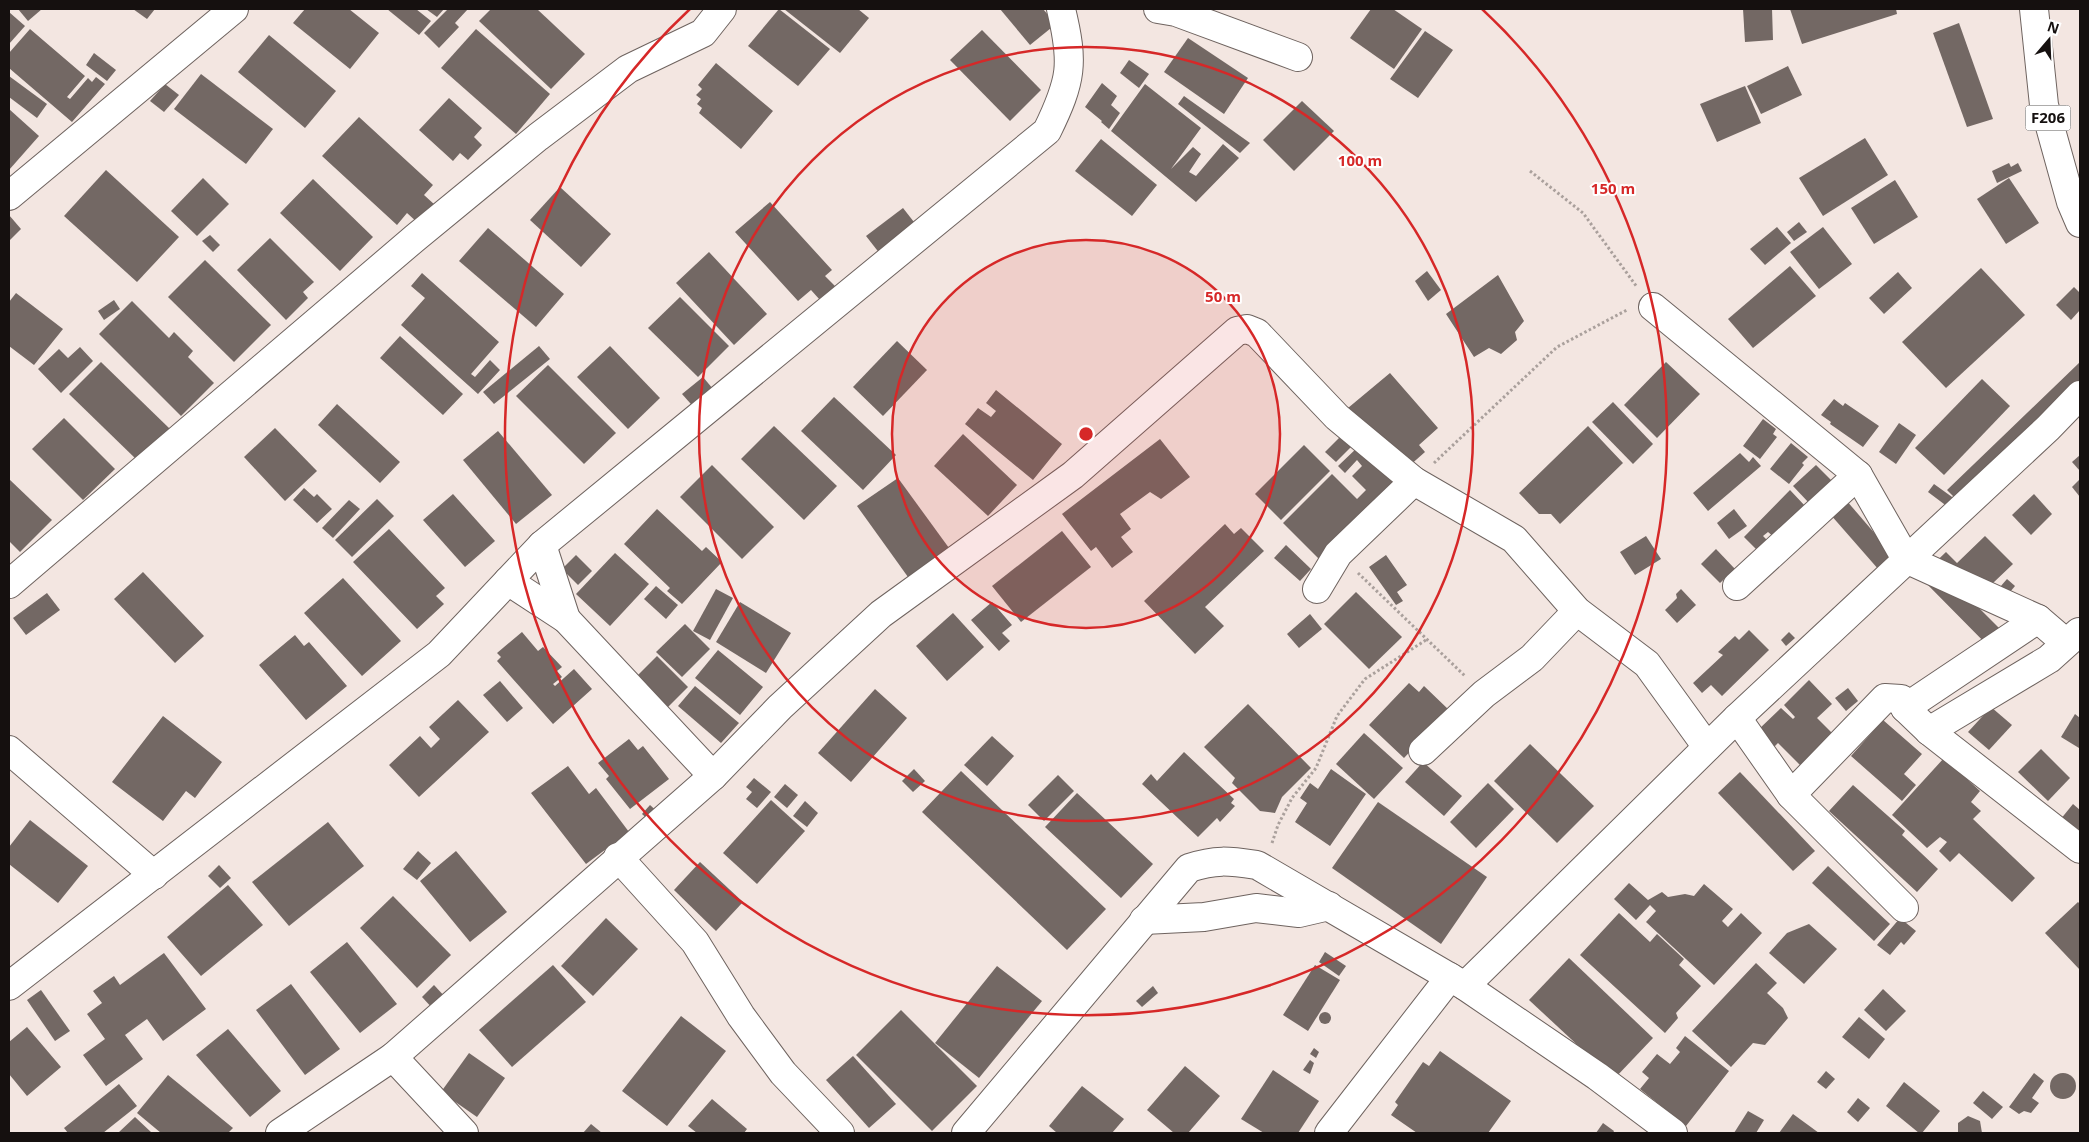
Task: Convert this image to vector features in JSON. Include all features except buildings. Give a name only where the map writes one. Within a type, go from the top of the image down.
[{"type":"street","points":[[9,196],[234,9]]},
{"type":"street","points":[[9,584],[415,238],[538,137],[628,70],[703,33],[722,9]]},
{"type":"street","points":[[9,986],[438,654],[542,545],[1047,131],[1063,97],[1070,70],[1068,40],[1061,9]]},
{"type":"street","points":[[1158,9],[1176,12],[1298,57]]},
{"type":"street","name":"F206","points":[[2034,9],[2044,105],[2071,202],[2080,223]]},
{"type":"street","points":[[1653,307],[1858,475],[1906,559],[2073,637],[2049,659],[1929,731]]},
{"type":"street","points":[[280,1133],[393,1057],[618,857],[713,776],[780,707],[881,614],[1073,475],[1237,331],[1247,329],[1256,333],[1337,417],[1414,482],[1514,539],[1577,610],[1647,664],[1707,747]]},
{"type":"street","points":[[1329,1133],[1458,982],[2080,396]]},
{"type":"street","points":[[1738,586],[1858,475]]},
{"type":"street","points":[[1318,589],[1338,554],[1414,482]]},
{"type":"street","points":[[542,545],[566,619]]},
{"type":"street","points":[[508,581],[566,619],[713,776]]},
{"type":"street","points":[[1424,751],[1484,694],[1532,658],[1577,610]]},
{"type":"street","points":[[1905,708],[2038,619]]},
{"type":"street","points":[[1791,795],[1885,698],[1901,699],[1905,708],[1929,731],[2080,849]]},
{"type":"street","points":[[1737,718],[1791,795],[1904,908]]},
{"type":"street","points":[[9,750],[154,875]]},
{"type":"street","points":[[618,857],[695,942],[741,1016],[783,1073],[840,1133]]},
{"type":"street","points":[[966,1133],[1189,868],[1209,862],[1230,861],[1256,865],[1458,982],[1597,1076],[1667,1130]]},
{"type":"street","points":[[1256,908],[1292,885]]},
{"type":"street","points":[[1144,920],[1204,917],[1256,908],[1298,913],[1329,906]]},
{"type":"street","points":[[393,1057],[464,1133]]},
{"type":"path","points":[[1530,171],[1583,213],[1653,307]]},
{"type":"path","points":[[1414,482],[1557,348],[1598,327],[1624,310],[1653,307]]},
{"type":"path","points":[[1338,554],[1484,694]]},
{"type":"path","points":[[1256,865],[1273,842],[1278,825],[1292,798],[1316,768],[1336,716],[1365,679],[1426,640]]}]
